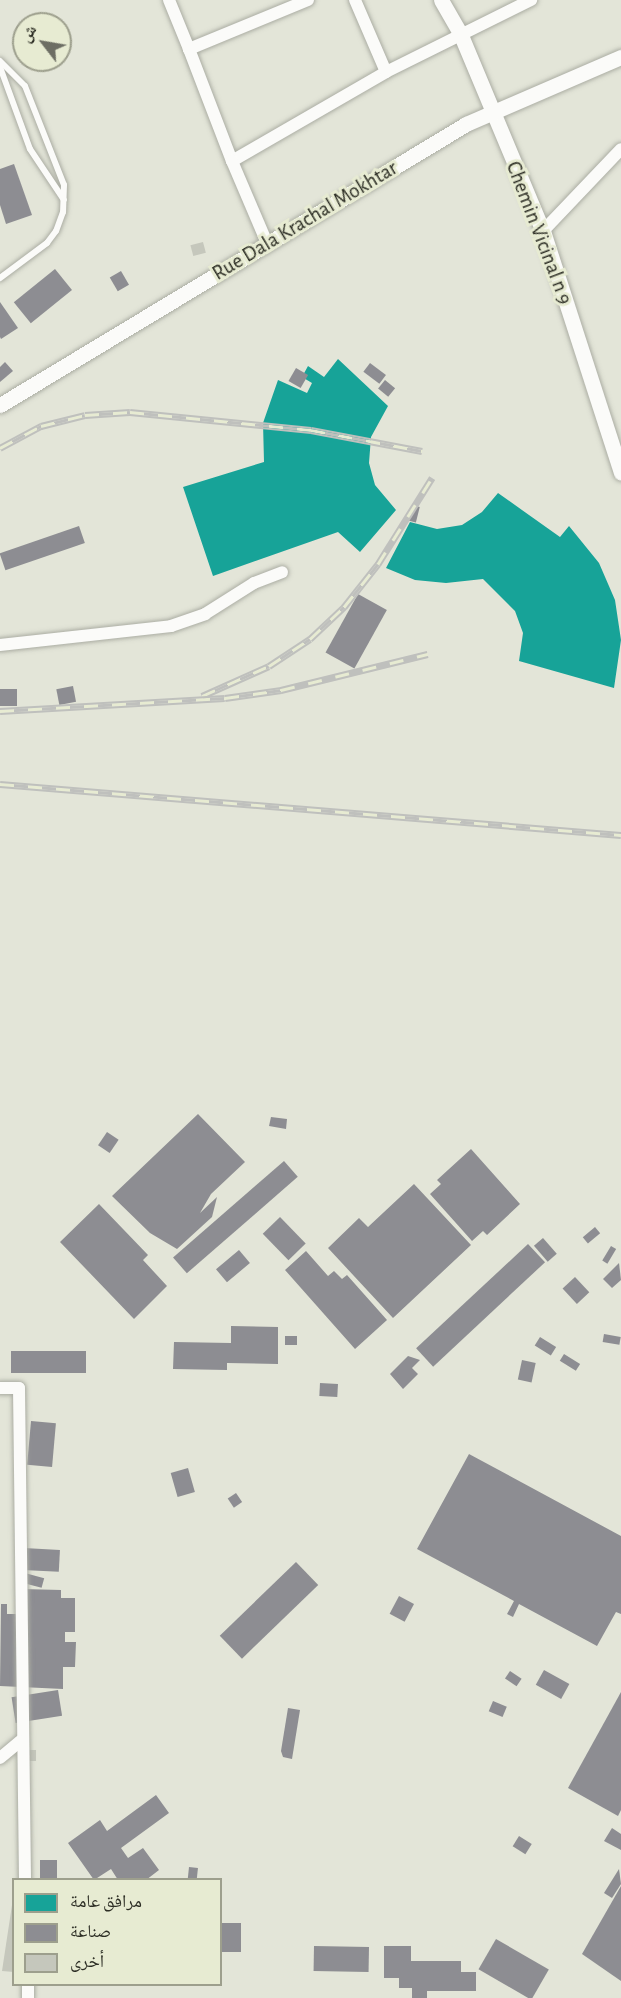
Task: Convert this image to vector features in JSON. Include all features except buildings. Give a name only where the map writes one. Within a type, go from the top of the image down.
[{"type":"street","points":[[169,0],[267,243]]},
{"type":"street","points":[[189,49],[308,0]]},
{"type":"street","points":[[354,0],[386,72]]},
{"type":"street","name":"Chemin Vicinal n 9","points":[[441,0],[460,33],[492,114],[543,231],[621,472]]},
{"type":"street","points":[[232,161],[386,72],[516,3],[531,0]]},
{"type":"street","name":"Rue Dala Krachal Mokhtar","points":[[0,405],[466,124],[621,57]]},
{"type":"street","points":[[543,231],[621,149]]},
{"type":"street","points":[[0,645],[171,626],[205,614],[254,583],[282,572]]},
{"type":"street","points":[[0,1388],[19,1388],[20,1741],[25,1878]]},
{"type":"street","points":[[0,1758],[20,1741]]},
{"type":"lane","points":[[0,61],[25,86],[60,168],[64,200],[56,231],[46,243],[0,278]]},
{"type":"lane","points":[[0,67],[30,149],[64,200]]},
{"type":"railway","points":[[0,448],[41,426],[85,415],[130,412],[311,430],[422,451]]},
{"type":"railway","points":[[202,696],[269,666],[310,639],[344,607],[378,564],[432,478]]},
{"type":"railway","points":[[0,711],[225,698],[281,690],[428,654]]},
{"type":"railway","points":[[0,784],[621,835]]}]
